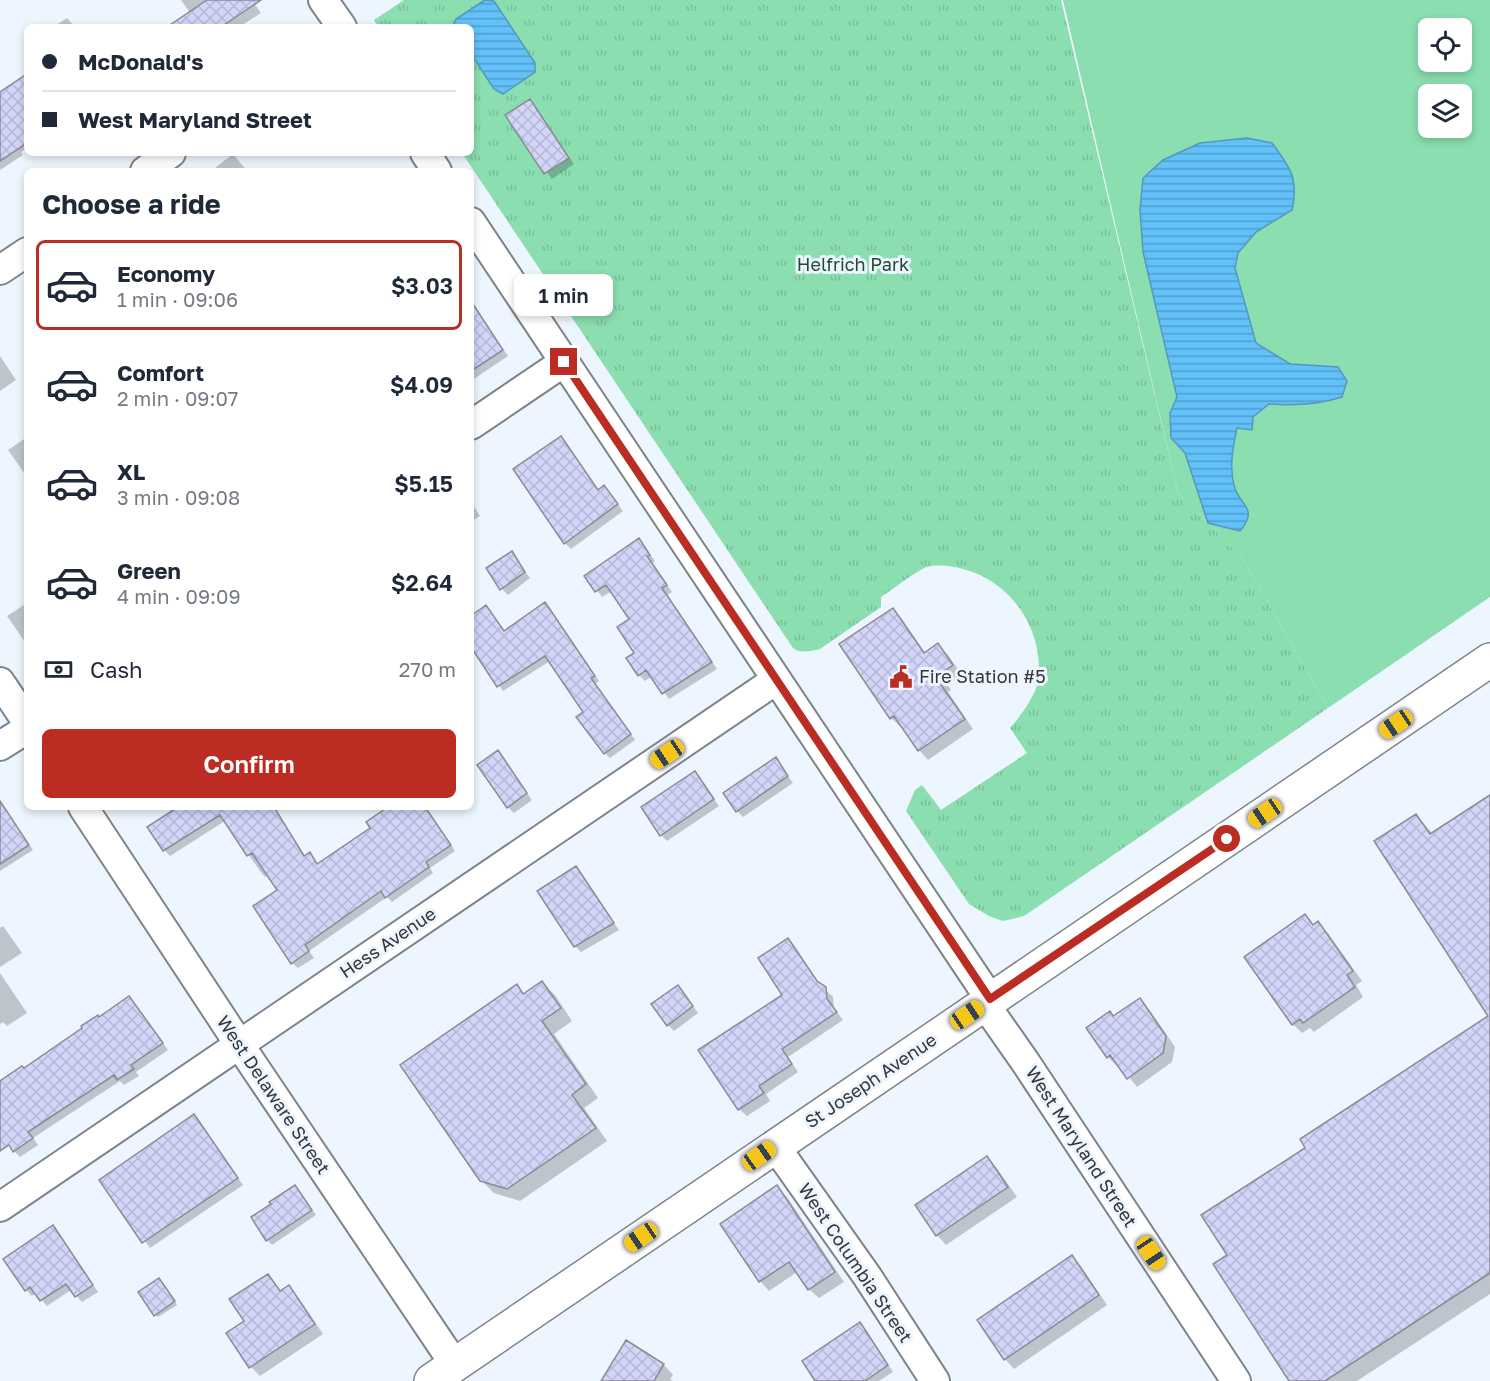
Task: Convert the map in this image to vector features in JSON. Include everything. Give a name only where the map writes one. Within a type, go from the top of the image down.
[{"type":"main road","name":"St Joseph Avenue","points":[[450,1376],[775,1146],[1490,660]]},
{"type":"street","points":[[324,0],[340,24]]},
{"type":"street","points":[[149,168],[167,156]]},
{"type":"street","name":"West Maryland Street","points":[[474,227],[776,680],[1236,1381]]},
{"type":"street","points":[[0,270],[24,254]]},
{"type":"street","points":[[474,423],[564,362]]},
{"type":"street","name":"Hess Avenue","points":[[0,1207],[776,680]]},
{"type":"street","points":[[0,682],[24,718]]},
{"type":"street","points":[[0,747],[24,731]]},
{"type":"street","name":"West Delaware Street","points":[[85,810],[239,1044],[450,1376]]},
{"type":"street","name":"West Columbia Street","points":[[775,1146],[867,1276],[935,1381]]},
{"type":"green space","name":"Helfrich Park","points":[[404,0],[1061,0],[1178,493],[1241,556],[1328,708],[1024,916],[1003,921],[969,904],[906,811],[915,790],[922,785],[941,810],[1027,753],[1010,728],[1031,699],[1038,681],[1039,663],[1036,645],[1022,611],[1010,597],[981,575],[954,567],[932,566],[917,572],[881,597],[881,607],[820,649],[802,651],[793,648],[464,156],[474,156],[474,24],[376,24],[374,20]]},
{"type":"green space","points":[[1063,0],[1490,0],[1490,597],[1328,708],[1241,556],[1178,493]]},
{"type":"water","points":[[485,0],[494,1],[535,63],[535,72],[503,94],[494,89],[474,59],[474,24],[454,24],[456,19]]},
{"type":"water","points":[[1247,138],[1272,143],[1288,167],[1294,190],[1292,210],[1256,232],[1238,253],[1235,268],[1256,343],[1290,364],[1338,367],[1347,381],[1342,397],[1306,404],[1269,404],[1253,417],[1252,430],[1237,428],[1232,471],[1236,492],[1248,511],[1246,523],[1240,531],[1208,523],[1185,453],[1171,438],[1170,413],[1177,397],[1143,252],[1140,210],[1143,178],[1163,160],[1200,143]]},
{"type":"building","points":[[207,0],[261,0],[225,24],[171,24]]},
{"type":"building","points":[[24,76],[24,145],[0,161],[0,92]]},
{"type":"building","points":[[530,99],[569,158],[544,174],[505,115]]},
{"type":"building","points":[[474,306],[503,350],[474,369]]},
{"type":"building","points":[[561,436],[598,490],[604,485],[618,504],[564,544],[513,469]]},
{"type":"building","points":[[639,538],[650,555],[647,556],[667,585],[662,588],[712,662],[662,694],[646,670],[638,676],[626,658],[634,653],[617,627],[629,619],[606,585],[595,592],[584,576]]},
{"type":"building","points":[[512,551],[525,572],[500,590],[486,568]]},
{"type":"building","points":[[545,602],[595,676],[591,678],[631,734],[604,754],[576,717],[583,712],[545,656],[497,687],[474,652],[474,614],[486,605],[504,631]]},
{"type":"building","name":"Fire Station #5","points":[[893,608],[924,653],[938,643],[953,665],[939,675],[943,680],[939,682],[965,719],[918,751],[894,716],[890,719],[839,644]]},
{"type":"building","points":[[498,750],[527,793],[507,808],[477,765]]},
{"type":"building","points":[[776,757],[788,776],[736,812],[723,793]]},
{"type":"building","points":[[695,771],[714,799],[660,836],[641,807]]},
{"type":"building","points":[[1490,795],[1490,1273],[1325,1381],[1289,1381],[1213,1264],[1227,1255],[1201,1215],[1305,1148],[1300,1139],[1488,1016],[1374,841],[1416,814],[1430,834]]},
{"type":"building","points":[[0,801],[29,845],[0,864]]},
{"type":"building","points":[[173,810],[276,810],[304,856],[310,852],[317,864],[370,828],[366,822],[384,810],[427,810],[451,845],[426,862],[429,867],[385,898],[381,891],[305,945],[309,951],[291,964],[253,906],[277,890],[252,853],[247,856],[220,815],[163,851],[147,827]]},
{"type":"building","points":[[576,866],[614,923],[574,947],[537,891]]},
{"type":"building","points":[[1305,914],[1313,925],[1318,921],[1353,971],[1347,975],[1355,987],[1303,1023],[1300,1019],[1292,1025],[1244,957]]},
{"type":"building","points":[[788,938],[817,981],[826,987],[827,999],[837,1012],[782,1049],[792,1064],[759,1086],[764,1093],[738,1110],[698,1050],[782,995],[758,958]]},
{"type":"building","points":[[542,981],[561,1008],[542,1021],[586,1084],[572,1095],[596,1128],[507,1189],[480,1181],[400,1065],[517,984],[523,994]]},
{"type":"building","points":[[678,985],[693,1006],[667,1026],[651,1004]]},
{"type":"building","points":[[129,996],[163,1043],[131,1065],[134,1069],[117,1080],[114,1075],[28,1132],[33,1138],[13,1152],[9,1145],[0,1151],[0,1081],[22,1066],[24,1068],[82,1028],[81,1026],[98,1015],[99,1017]]},
{"type":"building","points":[[1140,998],[1166,1036],[1163,1053],[1127,1079],[1110,1055],[1107,1058],[1086,1028],[1110,1011],[1113,1016]]},
{"type":"building","points":[[194,1114],[238,1178],[142,1243],[99,1180]]},
{"type":"building","points":[[987,1156],[1008,1187],[936,1236],[915,1205]]},
{"type":"building","points":[[295,1185],[312,1210],[266,1241],[251,1217]]},
{"type":"building","points":[[777,1185],[835,1272],[808,1290],[789,1262],[759,1282],[720,1224]]},
{"type":"building","points":[[53,1225],[93,1285],[75,1297],[66,1284],[40,1301],[30,1287],[25,1291],[3,1259]]},
{"type":"building","points":[[1072,1255],[1099,1295],[1004,1360],[977,1320]]},
{"type":"building","points":[[268,1274],[280,1291],[289,1285],[315,1324],[249,1368],[226,1333],[244,1321],[229,1299]]},
{"type":"building","points":[[159,1278],[175,1301],[154,1316],[138,1292]]},
{"type":"building","points":[[860,1322],[888,1365],[865,1381],[815,1381],[802,1361]]},
{"type":"building","points":[[626,1340],[664,1364],[654,1381],[601,1381]]},
{"type":"place","name":"Fire Station #5","points":[[901,677]]},
{"type":"route","points":[[564,362],[990,999],[1227,839]]}]
